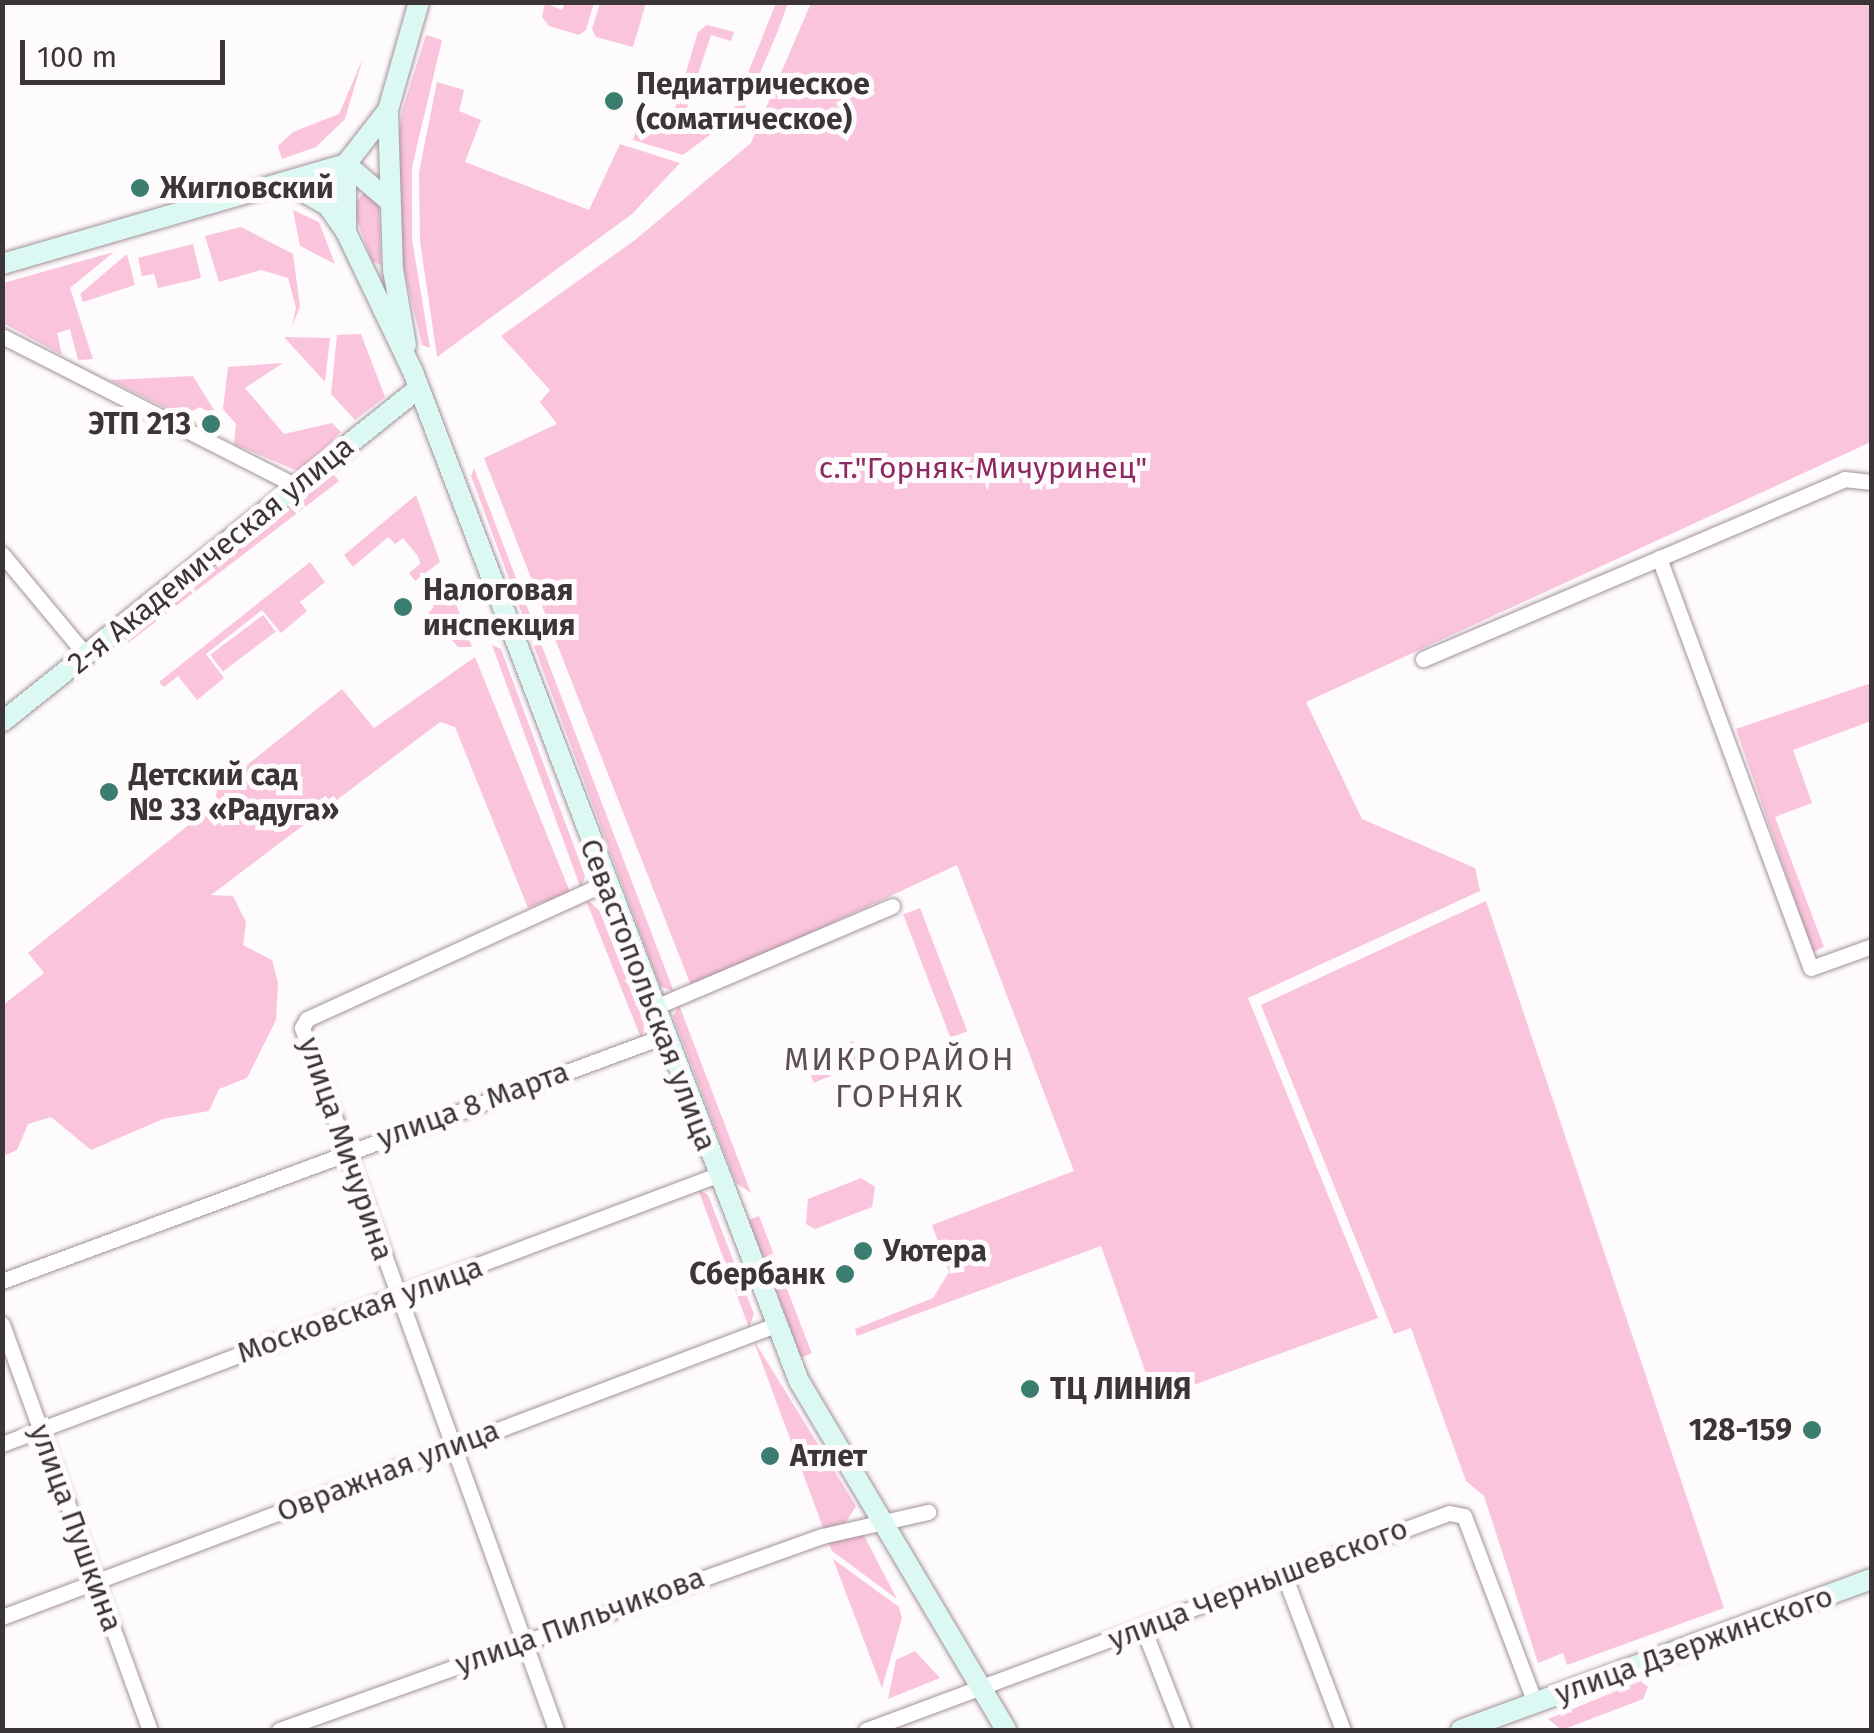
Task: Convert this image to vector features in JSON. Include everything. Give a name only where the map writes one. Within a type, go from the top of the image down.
[{"type":"main road","points":[[410,366],[394,270],[388,200],[388,110],[419,2]]},
{"type":"main road","points":[[2,264],[346,164],[388,110]]},
{"type":"main road","points":[[346,164],[388,200]]},
{"type":"main road","name":"Севастопольская улица","points":[[346,164],[346,232]]},
{"type":"main road","name":"Севастопольская улица","points":[[287,182],[328,206],[346,232],[410,366],[798,1381],[984,1687],[1006,1730]]},
{"type":"main road","points":[[367,280],[394,270]]},
{"type":"main road","name":"2-я Академическая улица","points":[[2,722],[419,388]]},
{"type":"main road","name":"улица Дзержинского","points":[[1461,1730],[1872,1580]]},
{"type":"street","points":[[2,336],[297,486]]},
{"type":"street","points":[[1422,659],[1844,479],[1872,482]]},
{"type":"street","points":[[2,554],[86,655]]},
{"type":"street","points":[[1659,558],[1811,968],[1872,946]]},
{"type":"street","name":"улица Мичурина","points":[[556,1730],[302,1038],[307,1019],[606,884]]},
{"type":"street","points":[[653,1008],[892,906]]},
{"type":"street","name":"улица 8 Марта","points":[[2,1280],[664,1036]]},
{"type":"street","name":"Московская улица","points":[[2,1444],[717,1175]]},
{"type":"street","name":"улица Пушкина","points":[[2,1324],[150,1730]]},
{"type":"street","name":"Овражная улица","points":[[2,1617],[774,1326]]},
{"type":"street","name":"улица Пильчикова","points":[[279,1730],[522,1640],[882,1517],[928,1512]]},
{"type":"street","name":"улица Чернышевского","points":[[866,1730],[1449,1512],[1464,1516],[1535,1703]]},
{"type":"street","points":[[1284,1575],[1342,1730]]},
{"type":"street","points":[[1143,1628],[1183,1730]]},
{"type":"green space","points":[[545,3],[562,10],[565,3],[594,3],[586,30],[579,35],[549,26],[542,17]]},
{"type":"green space","points":[[600,3],[646,3],[633,47],[596,37],[592,29]]},
{"type":"green space","points":[[776,3],[788,3],[777,33],[745,108],[724,133]]},
{"type":"green space","name":"с.т.\"Горняк-Мичуринец\"","points":[[811,3],[1871,3],[1871,442],[1306,702],[1362,819],[1475,868],[1480,891],[1248,998],[1378,1318],[1155,1399],[1101,1246],[857,1336],[855,1329],[933,1298],[949,1272],[932,1225],[1074,1171],[957,865],[692,988],[484,458],[557,424],[540,402],[550,390],[501,336],[635,240],[751,143]]},
{"type":"green space","points":[[707,25],[734,32],[731,41],[711,35],[684,117],[723,125],[683,155],[633,140],[640,119],[652,122],[657,110],[673,115],[698,32]]},
{"type":"green space","points":[[426,35],[442,40],[412,167],[412,239],[430,348],[422,345],[403,265],[396,156],[402,111]]},
{"type":"green space","points":[[363,58],[345,119],[316,147],[282,159],[278,146],[293,132],[339,114]]},
{"type":"green space","points":[[437,82],[464,90],[459,111],[481,120],[465,162],[589,210],[620,144],[680,163],[632,214],[437,357],[420,241],[419,172]]},
{"type":"green space","points":[[365,191],[379,204],[381,265],[372,261],[352,207]]},
{"type":"green space","points":[[293,210],[319,222],[335,264],[300,246]]},
{"type":"green space","points":[[241,227],[293,254],[300,307],[292,326],[296,308],[288,278],[261,270],[219,282],[205,236]]},
{"type":"green space","points":[[193,244],[201,278],[158,288],[154,274],[142,276],[138,258]]},
{"type":"green space","points":[[114,252],[70,288],[93,359],[78,360],[70,329],[57,333],[62,355],[3,323],[3,283]]},
{"type":"green space","points":[[127,254],[135,285],[83,302],[80,294]]},
{"type":"green space","points":[[361,334],[385,397],[355,420],[331,394],[337,335]]},
{"type":"green space","points":[[284,337],[330,338],[325,382]]},
{"type":"green space","points":[[283,363],[245,388],[284,434],[332,423],[341,432],[300,472],[234,444],[236,424],[223,409],[228,367]]},
{"type":"green space","points":[[193,376],[219,418],[200,407],[182,416],[110,380]]},
{"type":"green space","points":[[474,468],[674,992],[660,986],[471,476]]},
{"type":"green space","points":[[333,474],[339,481],[128,643],[129,637]]},
{"type":"green space","points":[[416,495],[440,562],[415,581],[409,573],[420,564],[418,556],[403,538],[395,544],[388,537],[353,567],[344,555]]},
{"type":"green space","points":[[310,562],[325,582],[300,602],[307,611],[281,633],[262,610],[206,654],[224,678],[197,700],[178,676],[164,687],[159,682]]},
{"type":"green space","points":[[445,574],[472,647],[458,647],[428,613],[434,607],[422,593]]},
{"type":"green space","points":[[263,615],[276,632],[223,671],[210,655]]},
{"type":"green space","points":[[492,645],[501,649],[585,876],[581,889]]},
{"type":"green space","points":[[475,657],[570,892],[528,908],[455,727],[440,722],[211,895],[233,896],[246,922],[243,945],[272,960],[278,983],[276,1020],[247,1078],[219,1089],[209,1111],[163,1119],[91,1150],[51,1117],[28,1124],[17,1150],[3,1156],[3,1005],[44,973],[28,953],[215,804],[217,789],[342,689],[374,728]]},
{"type":"green space","points":[[1871,683],[1871,721],[1793,750],[1812,803],[1775,817],[1824,947],[1813,952],[1736,729]]},
{"type":"green space","points":[[585,898],[599,910],[645,1025],[641,1038]]},
{"type":"green space","points":[[1486,901],[1724,1608],[1567,1665],[1563,1653],[1538,1663],[1484,1496],[1466,1481],[1411,1328],[1394,1334],[1261,1005]]},
{"type":"green space","points":[[920,908],[967,1031],[951,1038],[903,914]]},
{"type":"green space","points":[[679,1005],[751,1193],[736,1183],[673,1016]]},
{"type":"green space","points":[[853,1041],[862,1063],[814,1083],[805,1060]]},
{"type":"green space","points":[[861,1178],[875,1187],[872,1207],[815,1229],[806,1224],[808,1199]]},
{"type":"green space","points":[[698,1189],[708,1195],[754,1314],[749,1328]]},
{"type":"green space","points":[[759,1216],[812,1353],[801,1357],[749,1220]]},
{"type":"green space","points":[[753,1339],[856,1506],[846,1522],[824,1530]]},
{"type":"green space","points":[[861,1530],[897,1599],[832,1551],[828,1541]]},
{"type":"green space","points":[[833,1559],[899,1607],[902,1618],[882,1688]]},
{"type":"green space","points":[[915,1651],[940,1678],[888,1699],[896,1660]]},
{"type":"green space","points":[[1641,1681],[1648,1687],[1643,1699],[1562,1730],[1548,1719]]},
{"type":"place","name":"Педиатрическое (соматическое)","points":[[614,101]]},
{"type":"place","name":"Жигловский","points":[[140,188]]},
{"type":"place","name":"ЭТП 213","points":[[211,424]]},
{"type":"place","name":"Налоговая инспекция","points":[[403,607]]},
{"type":"place","name":"Детский сад № 33 «Радуга»","points":[[109,792]]},
{"type":"place","name":"Уютера","points":[[863,1251]]},
{"type":"place","name":"Сбербанк","points":[[845,1274]]},
{"type":"place","name":"ТЦ ЛИНИЯ","points":[[1030,1389]]},
{"type":"place","name":"128-159","points":[[1812,1430]]},
{"type":"place","name":"Атлет","points":[[770,1456]]},
{"type":"district","name":"МИКРОРАЙОН ГОРНЯК","points":[[900,1078]]}]
